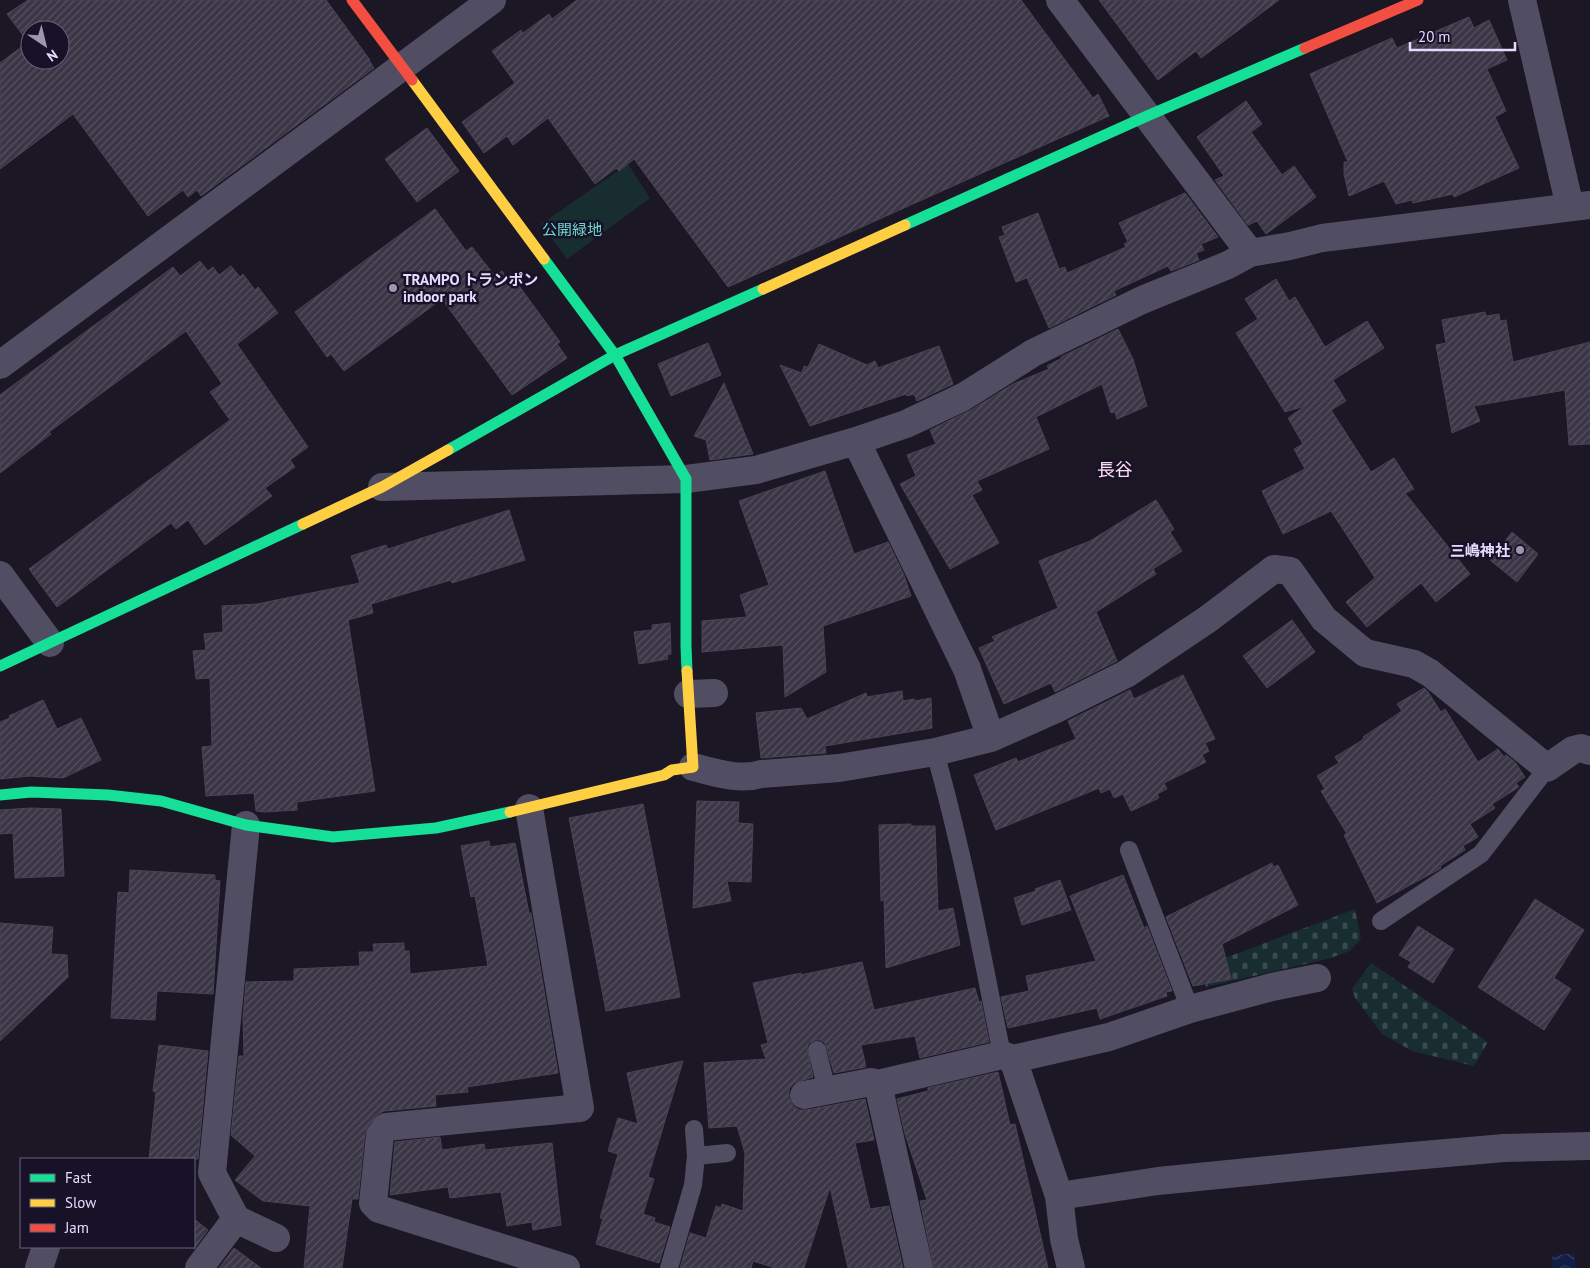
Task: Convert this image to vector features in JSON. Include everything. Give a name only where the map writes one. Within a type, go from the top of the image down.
[{"type":"street","points":[[352,0],[615,355],[686,479],[686,646],[701,694],[693,767]]},
{"type":"street","points":[[0,365],[492,0]]},
{"type":"street","points":[[1060,0],[1250,253]]},
{"type":"street","points":[[0,666],[382,487],[615,355],[1147,116],[1418,0]]},
{"type":"street","points":[[382,487],[686,479],[756,470],[856,441],[906,424],[963,396],[1033,353],[1142,300],[1228,265],[1250,253],[1322,238],[1580,206],[1522,0]]},
{"type":"street","points":[[856,441],[968,669],[991,738]]},
{"type":"street","points":[[0,796],[31,792],[99,794],[162,801],[246,825],[333,837],[436,828],[529,808],[664,775],[672,770],[693,767],[733,776],[756,776],[838,768],[935,752],[991,738],[1056,709],[1126,674],[1208,619],[1274,568],[1290,571],[1324,619],[1365,653],[1414,664],[1430,673],[1547,768],[1573,750],[1582,748],[1590,751]]},
{"type":"street","points":[[0,575],[50,643]]},
{"type":"street","points":[[529,808],[580,1108],[386,1127],[380,1135],[373,1202],[379,1209],[566,1268]]},
{"type":"street","points":[[246,825],[212,1173],[236,1219],[276,1238]]},
{"type":"street","points":[[816,1093],[871,1082],[878,1084],[1109,1037],[1190,1009],[1272,987],[1317,978]]},
{"type":"street","points":[[1008,1057],[1059,1196],[1064,1239],[1071,1268]]},
{"type":"street","points":[[878,1084],[919,1268]]},
{"type":"street","points":[[1059,1196],[1158,1181],[1368,1160],[1504,1148],[1590,1146]]},
{"type":"street","points":[[199,1268],[236,1219]]},
{"type":"street","points":[[39,1268],[46,1248]]},
{"type":"lane","points":[[935,752],[960,846],[1008,1057]]},
{"type":"lane","points":[[1381,921],[1482,854],[1547,768]]},
{"type":"lane","points":[[1129,850],[1190,1009]]},
{"type":"lane","points":[[816,1093],[817,1050]]},
{"type":"lane","points":[[669,1268],[693,1186],[696,1156],[694,1130]]},
{"type":"lane","points":[[696,1156],[727,1153]]},
{"type":"green space","name":"公開緑地","points":[[628,164],[650,198],[567,259],[541,224]]},
{"type":"green space","points":[[1355,909],[1361,939],[1350,951],[1331,958],[1206,987],[1201,967]]},
{"type":"green space","points":[[1371,963],[1488,1042],[1474,1066],[1412,1051],[1382,1034],[1355,998],[1352,989]]},
{"type":"water","points":[[1574,1253],[1576,1268],[1553,1268],[1552,1256]]},
{"type":"building","points":[[28,0],[326,0],[374,68],[201,196],[197,190],[188,197],[183,190],[148,216],[73,114],[0,169],[0,63],[20,48],[20,70],[70,70],[70,20],[20,20],[20,31],[7,14]]},
{"type":"building","points":[[577,0],[1021,0],[1093,98],[1098,94],[1109,116],[728,287],[634,159],[619,171],[616,168],[595,184],[548,118],[513,145],[507,136],[484,153],[462,122],[515,83],[492,51],[521,30],[523,33],[549,14],[552,19]]},
{"type":"building","points":[[1099,0],[1279,0],[1201,58],[1196,51],[1158,80]]},
{"type":"building","points":[[1469,17],[1474,28],[1489,20],[1507,60],[1487,69],[1506,111],[1495,117],[1519,168],[1454,197],[1453,194],[1413,203],[1412,200],[1396,204],[1384,181],[1349,196],[1344,174],[1344,162],[1348,162],[1310,74],[1392,38],[1397,48]]},
{"type":"building","points":[[1246,101],[1262,124],[1251,132],[1282,175],[1294,166],[1316,197],[1266,234],[1257,221],[1248,225],[1215,180],[1224,176],[1197,137]]},
{"type":"building","points":[[427,128],[459,171],[417,202],[385,159]]},
{"type":"building","points":[[1185,193],[1218,237],[1201,244],[1204,250],[1196,253],[1199,260],[1171,271],[1168,266],[1114,291],[1116,295],[1049,328],[1027,278],[1016,282],[999,237],[1005,235],[1002,227],[1038,213],[1059,269],[1065,267],[1067,273],[1126,247],[1124,244],[1128,242],[1119,223]]},
{"type":"building","name":"TRAMPO トランポン indoor park","points":[[435,209],[466,251],[472,247],[495,276],[502,271],[513,286],[517,283],[560,342],[557,344],[567,358],[512,395],[442,299],[344,371],[331,354],[327,357],[295,312]]},
{"type":"building","points":[[200,261],[208,271],[213,267],[219,275],[231,266],[240,277],[243,274],[255,290],[258,287],[278,313],[237,344],[308,447],[290,460],[295,467],[265,488],[272,496],[205,545],[188,520],[176,529],[171,523],[57,607],[29,569],[230,420],[210,392],[222,384],[186,331],[49,432],[51,434],[0,473],[0,395],[173,267],[180,276]]},
{"type":"building","points":[[1276,279],[1289,301],[1295,297],[1325,347],[1367,321],[1384,348],[1333,380],[1346,401],[1331,410],[1371,472],[1394,458],[1414,489],[1405,493],[1470,574],[1436,602],[1421,583],[1367,627],[1346,602],[1375,578],[1331,511],[1283,534],[1262,491],[1305,469],[1294,449],[1303,444],[1288,418],[1305,406],[1285,412],[1236,333],[1258,319],[1245,299]]},
{"type":"building","points":[[1485,312],[1486,316],[1499,314],[1500,321],[1506,320],[1513,362],[1590,342],[1590,444],[1569,445],[1565,390],[1474,406],[1480,421],[1452,433],[1436,345],[1446,343],[1442,320]]},
{"type":"building","points":[[1118,329],[1133,359],[1147,406],[1117,419],[1115,412],[1111,413],[1102,384],[1036,417],[1049,449],[977,481],[982,490],[972,495],[999,543],[950,569],[900,484],[916,476],[907,455],[936,444],[930,430],[971,410],[1013,384],[1049,369],[1047,366],[1061,357]]},
{"type":"building","points":[[708,343],[721,375],[671,396],[658,364]]},
{"type":"building","points":[[819,344],[867,365],[875,361],[878,368],[939,346],[953,384],[917,401],[914,394],[907,396],[906,394],[810,426],[780,365],[802,373],[804,366],[808,367]]},
{"type":"building","points":[[724,383],[753,454],[710,460],[706,440],[694,436]]},
{"type":"building","points":[[825,471],[854,554],[888,542],[904,575],[911,596],[823,626],[826,672],[785,697],[783,645],[702,652],[702,621],[747,617],[740,595],[769,585],[739,501]]},
{"type":"building","points":[[1156,500],[1174,529],[1170,532],[1182,551],[1153,569],[1156,574],[1096,612],[1117,661],[1055,692],[1051,683],[1004,704],[979,648],[995,641],[992,637],[1058,608],[1039,561],[1090,541]]},
{"type":"building","points":[[509,510],[525,560],[452,583],[451,580],[371,604],[373,613],[348,620],[375,791],[297,802],[297,810],[264,812],[256,811],[254,793],[206,796],[202,747],[212,746],[210,678],[196,679],[193,651],[206,650],[204,634],[223,632],[222,606],[257,604],[360,583],[351,556],[386,545],[388,549]]},
{"type":"building","name":"三嶋神社","points":[[1512,532],[1538,554],[1517,582],[1490,560]]},
{"type":"building","points":[[1292,620],[1315,652],[1267,688],[1243,656]]},
{"type":"building","points":[[670,623],[671,654],[667,655],[668,659],[639,664],[634,632],[652,630],[652,625]]},
{"type":"building","points":[[1183,675],[1215,739],[1205,743],[1209,751],[1202,755],[1206,762],[1164,783],[1167,789],[1157,794],[1159,798],[1131,811],[1123,794],[1114,798],[1110,789],[1101,793],[1099,788],[996,830],[974,775],[1016,758],[1018,762],[1076,739],[1068,721],[1130,690],[1134,699]]},
{"type":"building","points":[[1424,688],[1441,712],[1445,709],[1478,762],[1498,749],[1504,757],[1506,755],[1515,762],[1525,777],[1516,783],[1519,787],[1492,804],[1495,808],[1470,824],[1478,837],[1463,846],[1465,850],[1440,866],[1441,868],[1438,870],[1377,903],[1344,835],[1347,834],[1321,791],[1325,789],[1317,776],[1339,763],[1335,757],[1364,739],[1363,737],[1402,711],[1397,704]]},
{"type":"building","points":[[902,691],[903,701],[931,698],[932,728],[825,746],[826,753],[761,758],[756,713],[801,708],[807,719],[866,693],[867,697]]},
{"type":"building","points":[[43,700],[57,729],[81,718],[101,760],[63,778],[30,776],[0,779],[0,722]]},
{"type":"building","points":[[697,801],[739,802],[738,823],[753,824],[751,882],[727,881],[731,901],[693,908]]},
{"type":"building","points":[[643,804],[680,997],[606,1011],[569,818]]},
{"type":"building","points":[[61,809],[64,876],[15,878],[13,833],[0,834],[0,810]]},
{"type":"building","points":[[911,824],[911,826],[935,826],[938,911],[953,908],[960,945],[886,968],[884,900],[881,901],[879,825]]},
{"type":"building","points":[[489,841],[490,847],[515,843],[529,913],[531,913],[558,1073],[467,1087],[468,1092],[435,1095],[436,1106],[384,1111],[378,1114],[365,1133],[358,1199],[352,1199],[342,1268],[304,1268],[310,1206],[263,1201],[235,1180],[255,1156],[231,1135],[239,1056],[244,1056],[243,1018],[246,982],[294,981],[294,969],[360,966],[359,952],[374,952],[373,944],[404,943],[404,951],[409,951],[410,974],[488,966],[475,896],[471,897],[461,846]]},
{"type":"building","points":[[1272,863],[1273,867],[1278,865],[1298,905],[1222,944],[1231,979],[1193,986],[1166,917]]},
{"type":"building","points":[[130,870],[215,875],[215,880],[220,881],[213,994],[157,991],[155,1020],[111,1018],[118,892],[129,893]]},
{"type":"building","points":[[1123,875],[1144,928],[1147,926],[1172,991],[1166,992],[1167,996],[1100,1019],[1097,1008],[1008,1028],[1001,997],[1029,991],[1026,976],[1096,961],[1070,896]]},
{"type":"building","points":[[1060,880],[1071,910],[1022,925],[1014,898]]},
{"type":"building","points":[[1535,899],[1584,930],[1554,978],[1571,989],[1544,1030],[1478,987]]},
{"type":"building","points":[[0,923],[53,927],[51,954],[67,955],[68,977],[0,1041]]},
{"type":"building","points":[[1418,926],[1454,949],[1433,983],[1408,967],[1411,962],[1399,955]]},
{"type":"building","points":[[862,962],[874,1010],[975,988],[979,1002],[981,1001],[989,1042],[920,1058],[915,1036],[861,1045],[866,1067],[834,1073],[825,1043],[815,1040],[809,1043],[807,1048],[813,1077],[794,1083],[789,1089],[789,1098],[793,1106],[799,1110],[865,1099],[874,1140],[855,1143],[870,1209],[889,1206],[903,1268],[848,1268],[830,1187],[804,1268],[775,1268],[753,1261],[751,1268],[680,1268],[690,1233],[706,1238],[716,1206],[721,1208],[722,1204],[743,1211],[745,1153],[737,1126],[709,1128],[704,1063],[766,1059],[761,1045],[768,1043],[753,983]]},
{"type":"building","points":[[159,1045],[208,1051],[198,1159],[149,1158],[156,1092],[153,1091]]},
{"type":"building","points":[[683,1061],[648,1177],[654,1179],[643,1214],[655,1218],[654,1222],[670,1227],[659,1263],[596,1244],[603,1218],[600,1218],[618,1154],[608,1151],[618,1118],[638,1124],[627,1073]]},
{"type":"building","points":[[998,1072],[1010,1125],[1015,1124],[1048,1268],[934,1268],[920,1201],[927,1200],[905,1134],[897,1099],[928,1091],[928,1088]]},
{"type":"building","points":[[440,1137],[442,1150],[484,1144],[485,1150],[552,1143],[561,1225],[533,1230],[532,1222],[507,1226],[501,1192],[450,1198],[448,1187],[390,1195],[395,1142]]},
{"type":"building","points":[[195,1220],[208,1230],[195,1248]]},
{"type":"building","points":[[234,1248],[261,1268],[219,1268]]},
{"type":"traffic: fast","points":[[905,225],[1147,116],[1305,48]]},
{"type":"traffic: fast","points":[[544,259],[615,355],[686,479],[687,671]]},
{"type":"traffic: fast","points":[[448,450],[615,355],[763,289]]},
{"type":"traffic: fast","points":[[0,666],[303,524]]},
{"type":"traffic: fast","points":[[0,795],[31,792],[108,795],[161,801],[246,825],[333,837],[436,828],[510,812]]},
{"type":"traffic: slow","points":[[412,80],[544,259]]},
{"type":"traffic: slow","points":[[763,289],[905,225]]},
{"type":"traffic: slow","points":[[303,524],[382,487],[448,450]]},
{"type":"traffic: slow","points":[[510,812],[664,775],[672,770],[693,767],[687,671]]},
{"type":"traffic: jam","points":[[352,0],[412,80]]},
{"type":"traffic: jam","points":[[1305,48],[1418,0]]},
{"type":"place","name":"TRAMPO トランポン indoor park","points":[[393,288]]},
{"type":"place","name":"三嶋神社","points":[[1520,550]]},
{"type":"district","name":"長谷","points":[[1115,469]]}]
